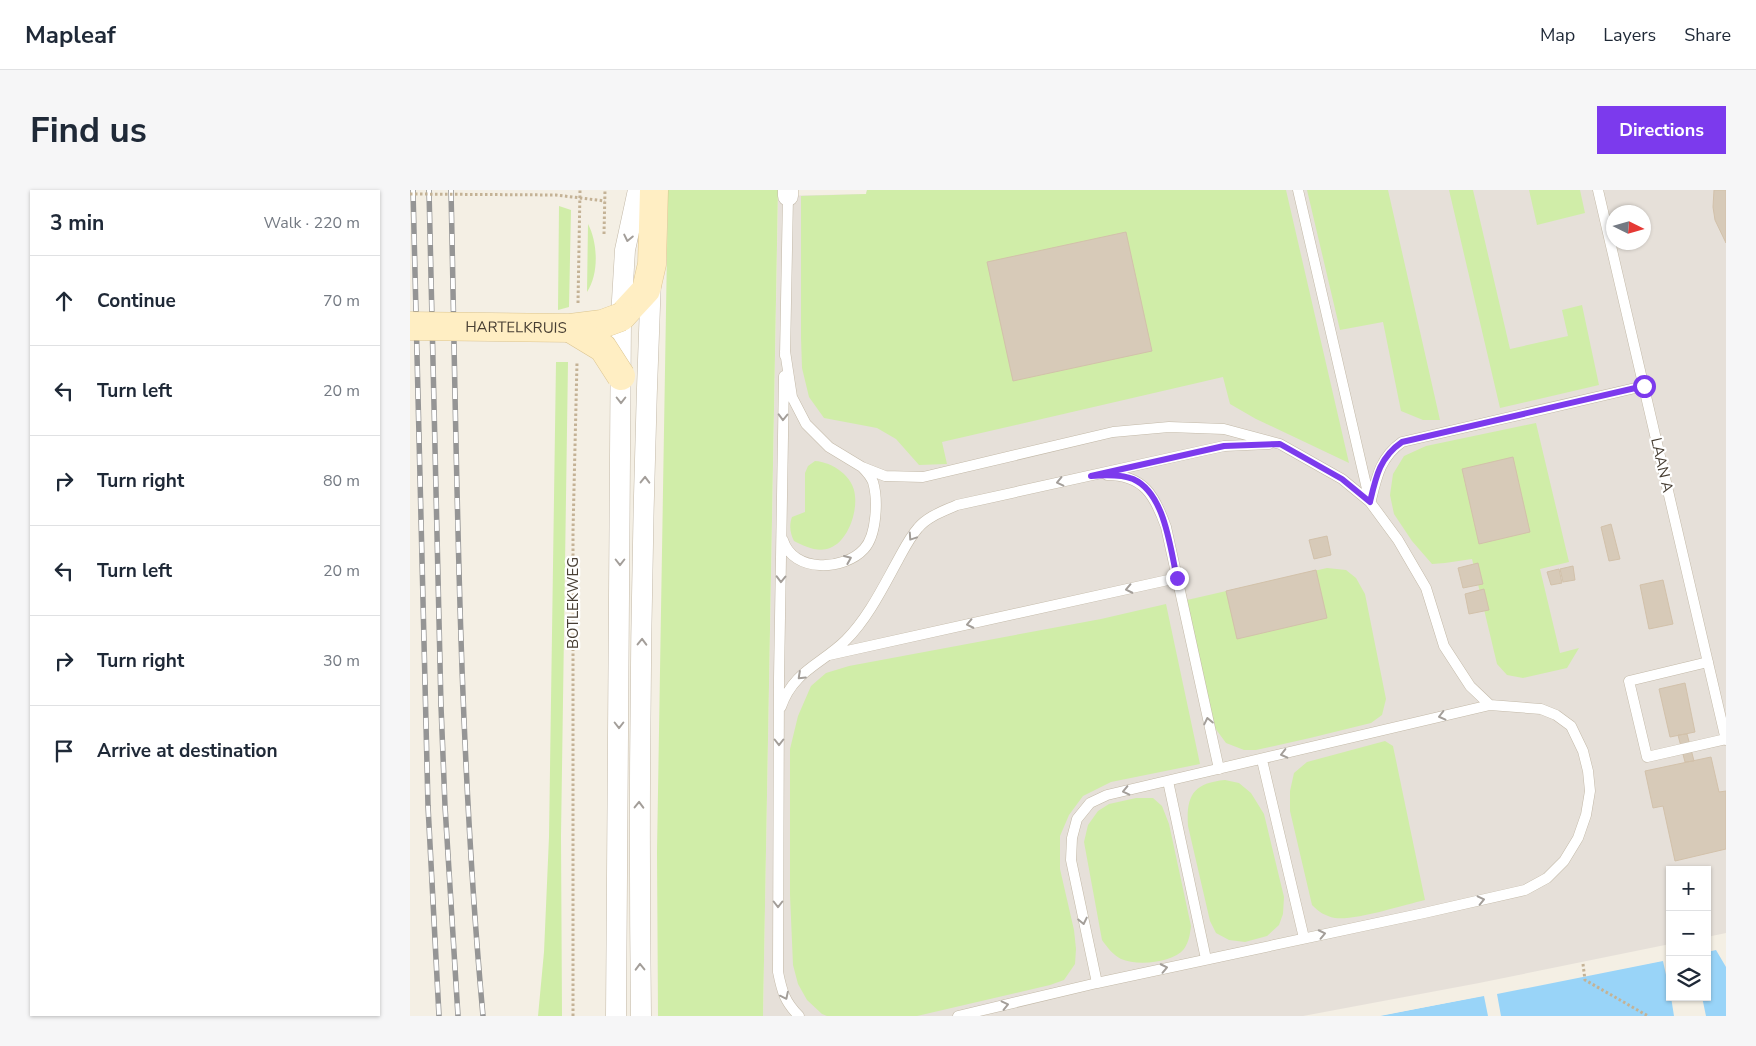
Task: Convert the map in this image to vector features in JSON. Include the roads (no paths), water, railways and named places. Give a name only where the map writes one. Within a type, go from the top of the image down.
[{"type":"main road","points":[[620,317],[646,290],[652,264],[654,190]]},
{"type":"main road","name":"HARTELKRUIS","points":[[410,326],[574,318],[602,324],[620,317]]},
{"type":"main road","points":[[574,318],[603,348],[622,376]]},
{"type":"street","points":[[638,190],[652,264],[647,374],[639,799],[641,1016]]},
{"type":"street","points":[[616,1016],[622,376],[620,317],[625,250],[638,190]]},
{"type":"lane","points":[[1298,190],[1370,502]]},
{"type":"lane","name":"LAAN A","points":[[1598,190],[1726,739]]},
{"type":"lane","points":[[788,193],[781,534],[778,972],[782,993],[799,1016]]},
{"type":"lane","points":[[785,351],[792,397],[806,424],[829,447],[862,467],[885,476],[924,477],[1113,432],[1169,427],[1224,429],[1280,444],[1342,479],[1370,502],[1398,540],[1426,588],[1444,646],[1470,686],[1490,705]]},
{"type":"lane","points":[[1370,502],[1382,463],[1391,450],[1402,442],[1644,386]]},
{"type":"lane","points":[[779,714],[784,698],[795,680],[846,640],[867,614],[918,527],[934,515],[957,505],[1224,446],[1280,444]]},
{"type":"lane","points":[[781,534],[785,546],[791,555],[808,564],[830,565],[851,559],[865,548],[874,527],[877,501],[872,481],[862,467]]},
{"type":"lane","points":[[1091,476],[1115,475],[1133,479],[1146,488],[1157,503],[1166,527],[1219,769]]},
{"type":"lane","points":[[825,656],[1177,578]]},
{"type":"lane","points":[[1708,662],[1629,681],[1633,700],[1647,757],[1726,739]]},
{"type":"lane","points":[[958,1016],[1097,983],[1525,890],[1547,878],[1564,861],[1578,838],[1586,815],[1590,792],[1588,770],[1583,751],[1570,726],[1556,715],[1541,709],[1490,705],[1107,795],[1090,804],[1077,819],[1072,838],[1070,860],[1097,983]]},
{"type":"lane","points":[[1262,760],[1304,938]]},
{"type":"lane","points":[[1168,781],[1206,959]]},
{"type":"water","points":[[1716,950],[1726,967],[1726,1016],[1380,1016],[1666,960],[1666,1001],[1711,1001],[1711,951]]},
{"type":"railway","points":[[413,190],[428,806],[439,1016]]},
{"type":"railway","points":[[429,190],[441,706],[458,1016]]},
{"type":"railway","points":[[451,190],[463,707],[468,810],[483,1016]]}]
